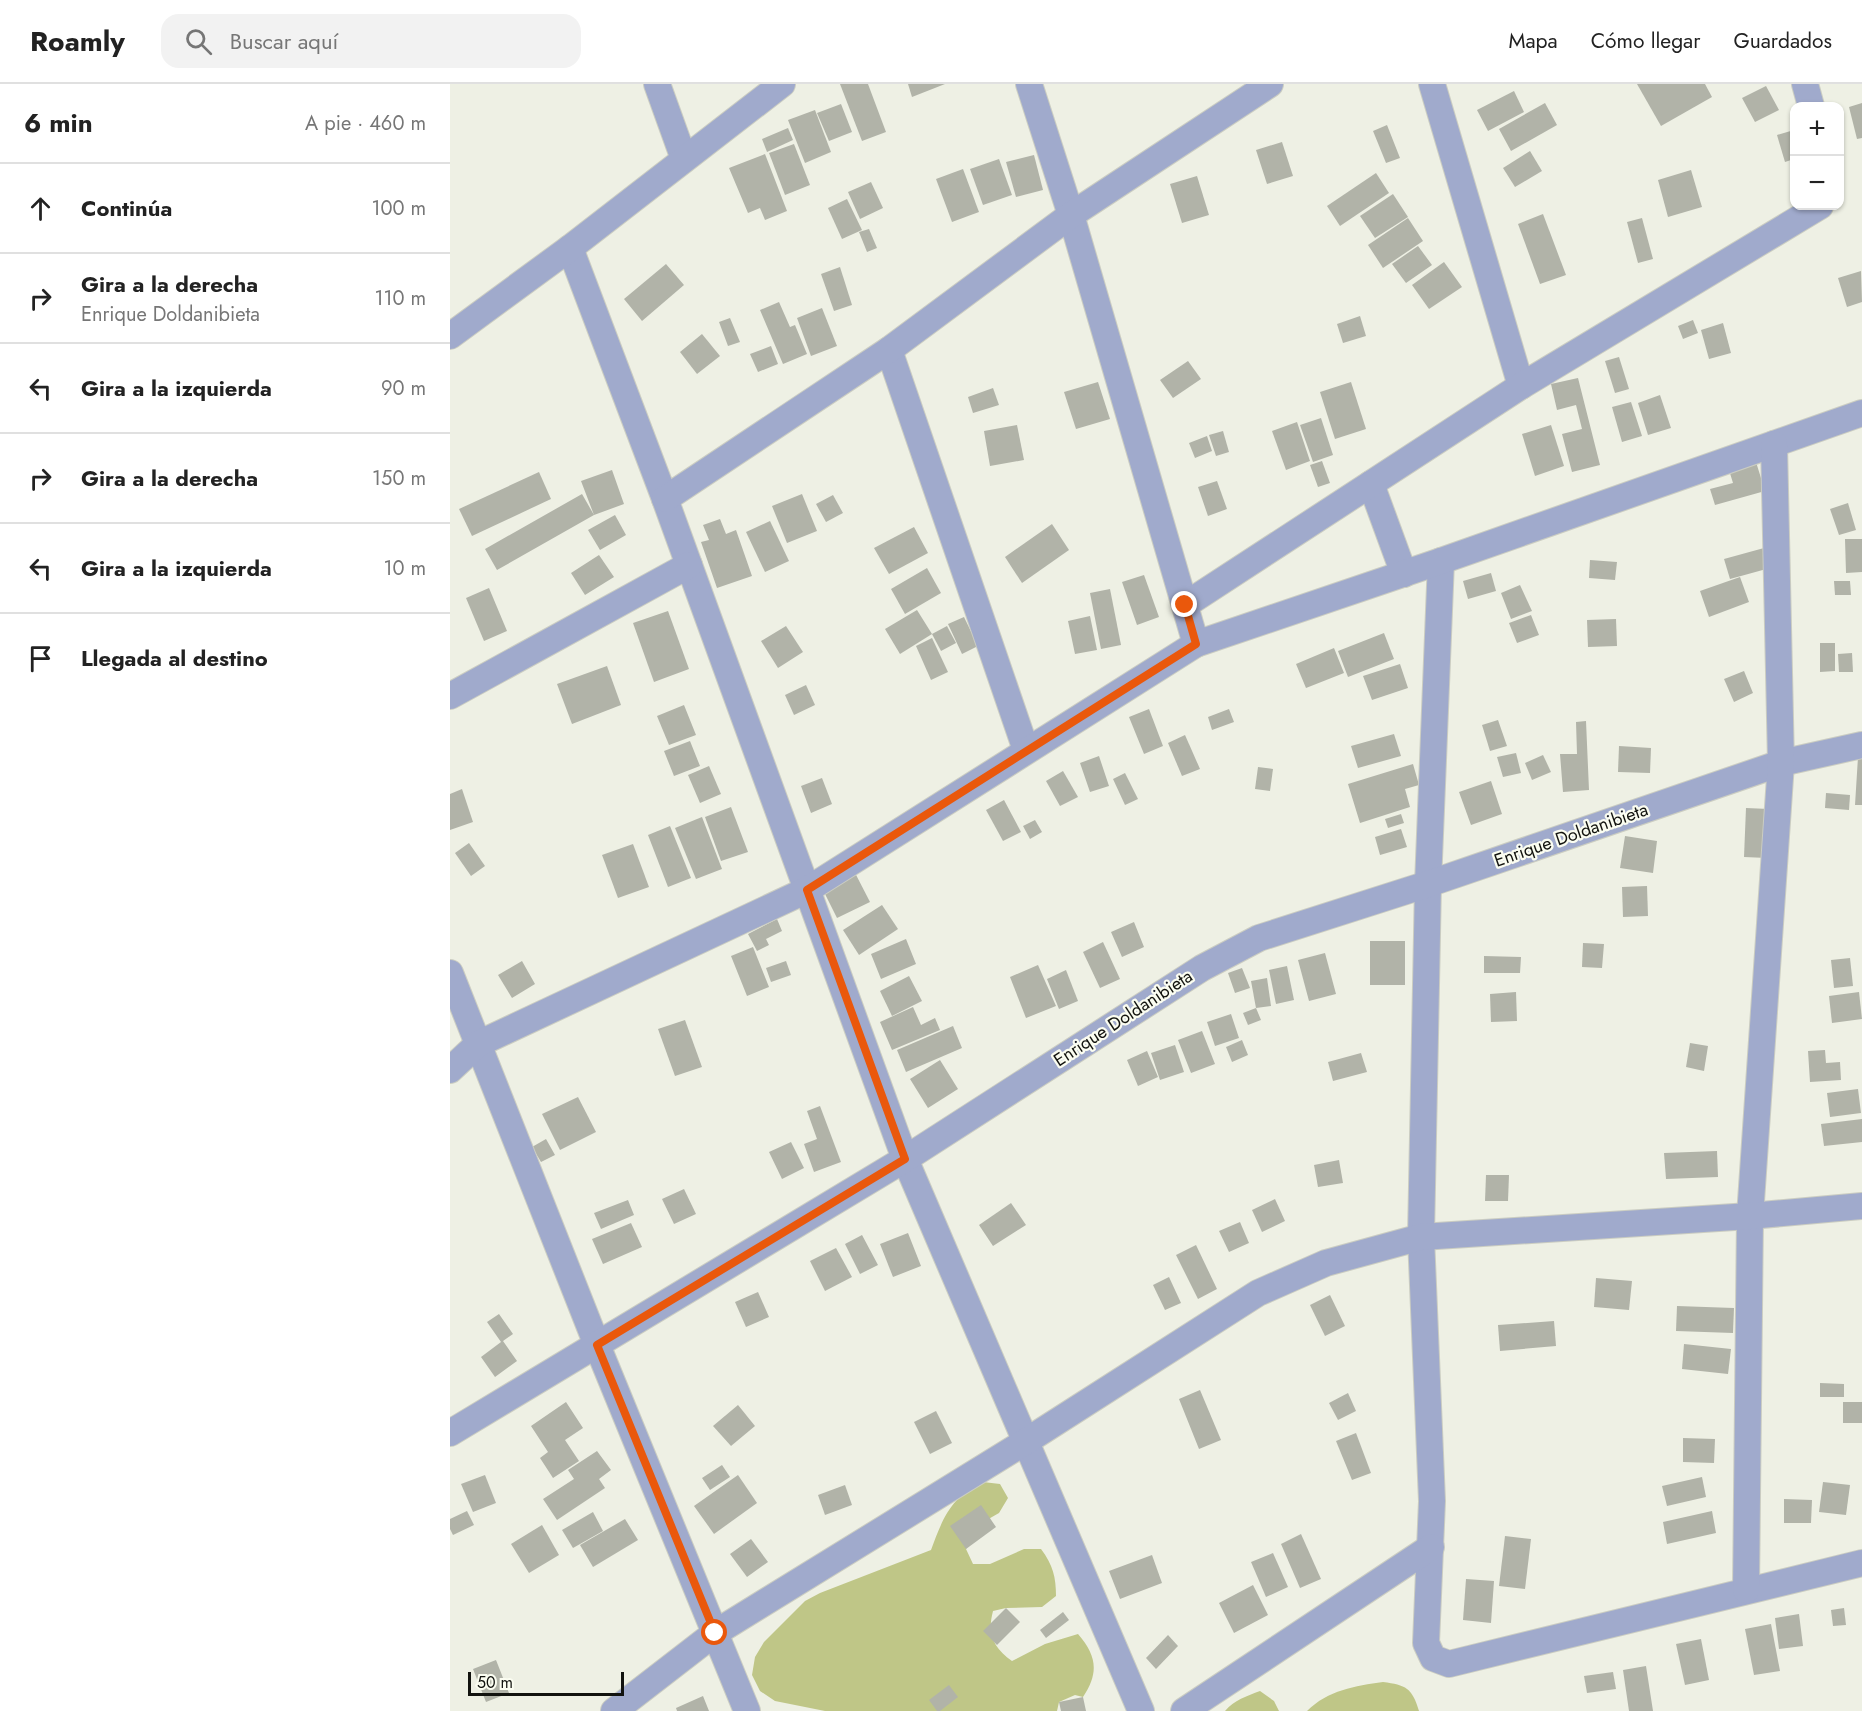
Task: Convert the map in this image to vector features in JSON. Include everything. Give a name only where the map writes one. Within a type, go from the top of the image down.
[{"type":"street","points":[[657,84],[684,159]]},
{"type":"street","points":[[450,336],[570,249],[782,84]]},
{"type":"street","points":[[1029,84],[1071,215],[1196,644]]},
{"type":"street","points":[[665,499],[889,350],[1071,215],[1270,84]]},
{"type":"street","points":[[1432,84],[1521,386]]},
{"type":"street","points":[[1805,84],[1810,102]]},
{"type":"street","points":[[1185,605],[1521,386],[1814,210]]},
{"type":"street","points":[[570,249],[665,499],[905,1159],[1141,1711]]},
{"type":"street","points":[[889,350],[1026,750]]},
{"type":"street","points":[[450,1070],[478,1044],[807,890],[1196,644],[1404,574],[1862,413]]},
{"type":"street","points":[[1746,1590],[1750,1216],[1781,763],[1774,444]]},
{"type":"street","points":[[1371,484],[1404,574]]},
{"type":"street","points":[[1441,561],[1428,884],[1422,1237],[1431,1501],[1426,1643],[1433,1658],[1449,1664],[1862,1563]]},
{"type":"street","points":[[450,696],[689,566]]},
{"type":"street","name":"Enrique Doldanibieta","points":[[450,1433],[905,1159],[1202,968],[1259,938],[1428,884],[1781,763],[1862,745]]},
{"type":"street","points":[[450,973],[597,1345],[747,1711]]},
{"type":"street","points":[[614,1711],[715,1633],[1025,1442],[1258,1293],[1326,1263],[1422,1237],[1750,1216],[1862,1206]]},
{"type":"street","points":[[1184,1711],[1431,1547]]},
{"type":"green space","points":[[983,1482],[1000,1484],[1008,1498],[999,1513],[985,1521],[966,1549],[973,1564],[990,1564],[1024,1549],[1041,1549],[1051,1566],[1056,1589],[1056,1596],[1042,1607],[1006,1608],[993,1611],[991,1633],[993,1639],[1000,1651],[1012,1661],[1045,1644],[1078,1634],[1089,1650],[1094,1665],[1092,1680],[1083,1697],[1075,1695],[1059,1702],[1057,1711],[825,1711],[775,1701],[760,1691],[752,1675],[755,1657],[764,1642],[805,1601],[931,1550],[944,1519],[955,1502],[963,1494]]},
{"type":"green space","points":[[1383,1682],[1407,1689],[1414,1697],[1419,1711],[1307,1711],[1333,1694],[1352,1687]]},
{"type":"green space","points":[[1260,1691],[1274,1701],[1279,1711],[1225,1711],[1237,1701]]},
{"type":"building","points":[[840,84],[868,84],[886,132],[862,141]]},
{"type":"building","points":[[908,84],[945,84],[912,97]]},
{"type":"building","points":[[1637,84],[1705,84],[1712,97],[1661,126]]},
{"type":"building","points":[[1766,86],[1779,110],[1755,122],[1742,98]]},
{"type":"building","points":[[1514,91],[1524,112],[1488,131],[1477,110]]},
{"type":"building","points":[[1545,103],[1557,125],[1511,151],[1499,129]]},
{"type":"building","points":[[1862,103],[1862,138],[1857,139],[1849,107]]},
{"type":"building","points":[[841,104],[852,132],[829,141],[817,113]]},
{"type":"building","points":[[815,110],[831,152],[805,163],[788,120]]},
{"type":"building","points":[[1387,125],[1400,158],[1386,163],[1373,131]]},
{"type":"building","points":[[788,128],[793,140],[767,152],[762,139]]},
{"type":"building","points":[[1790,131],[1790,160],[1785,162],[1777,135]]},
{"type":"building","points":[[1282,142],[1293,176],[1267,184],[1256,150]]},
{"type":"building","points":[[794,144],[810,185],[785,195],[769,153]]},
{"type":"building","points":[[1530,151],[1542,171],[1515,187],[1503,168]]},
{"type":"building","points":[[765,154],[787,211],[765,220],[760,208],[748,213],[729,168]]},
{"type":"building","points":[[1034,155],[1043,190],[1016,197],[1006,162]]},
{"type":"building","points":[[999,159],[1012,195],[983,205],[970,169]]},
{"type":"building","points":[[963,169],[979,212],[952,222],[936,179]]},
{"type":"building","points":[[1691,170],[1702,207],[1668,217],[1658,180]]},
{"type":"building","points":[[1376,173],[1389,193],[1340,226],[1327,206]]},
{"type":"building","points":[[1197,176],[1209,215],[1182,223],[1170,184]]},
{"type":"building","points":[[871,182],[883,208],[860,219],[848,192]]},
{"type":"building","points":[[1393,194],[1408,217],[1375,238],[1360,216]]},
{"type":"building","points":[[847,199],[862,230],[842,239],[828,208]]},
{"type":"building","points":[[1543,214],[1566,275],[1540,284],[1518,224]]},
{"type":"building","points":[[1408,218],[1423,241],[1383,268],[1368,245]]},
{"type":"building","points":[[1642,218],[1653,259],[1638,263],[1627,222]]},
{"type":"building","points":[[869,229],[877,248],[867,252],[859,232]]},
{"type":"building","points":[[1418,246],[1432,265],[1406,283],[1392,264]]},
{"type":"building","points":[[1444,262],[1462,287],[1429,309],[1412,285]]},
{"type":"building","points":[[666,264],[684,285],[642,321],[624,299]]},
{"type":"building","points":[[840,267],[852,305],[834,311],[821,274]]},
{"type":"building","points":[[1861,271],[1862,302],[1847,307],[1838,278]]},
{"type":"building","points":[[779,302],[790,327],[795,325],[807,354],[783,364],[760,310]]},
{"type":"building","points":[[822,308],[837,346],[811,356],[797,318]]},
{"type":"building","points":[[1360,316],[1366,336],[1343,343],[1337,324]]},
{"type":"building","points":[[730,318],[740,342],[728,346],[719,322]]},
{"type":"building","points":[[1693,320],[1698,333],[1683,339],[1678,326]]},
{"type":"building","points":[[1723,323],[1731,353],[1709,359],[1701,330]]},
{"type":"building","points":[[702,334],[720,356],[697,374],[680,352]]},
{"type":"building","points":[[771,346],[778,364],[758,372],[750,354]]},
{"type":"building","points":[[1619,357],[1629,389],[1615,393],[1605,361]]},
{"type":"building","points":[[1188,361],[1201,379],[1173,398],[1160,380]]},
{"type":"building","points":[[1578,378],[1600,465],[1572,472],[1562,434],[1582,429],[1576,405],[1557,410],[1551,384]]},
{"type":"building","points":[[1098,382],[1110,419],[1076,429],[1064,392]]},
{"type":"building","points":[[1351,382],[1366,429],[1335,439],[1320,392]]},
{"type":"building","points":[[993,388],[999,405],[973,413],[968,397]]},
{"type":"building","points":[[1660,395],[1671,428],[1648,435],[1638,403]]},
{"type":"building","points":[[1631,402],[1642,436],[1622,442],[1612,407]]},
{"type":"building","points":[[1321,418],[1333,455],[1313,462],[1300,425]]},
{"type":"building","points":[[1297,422],[1310,461],[1286,470],[1272,431]]},
{"type":"building","points":[[1017,425],[1024,460],[990,466],[984,431]]},
{"type":"building","points":[[1551,425],[1564,466],[1535,476],[1522,434]]},
{"type":"building","points":[[1223,431],[1229,452],[1216,456],[1209,435]]},
{"type":"building","points":[[1207,436],[1212,451],[1195,458],[1189,443]]},
{"type":"building","points":[[1322,461],[1330,483],[1318,487],[1310,465]]},
{"type":"building","points":[[1756,462],[1765,491],[1715,505],[1710,489],[1733,483],[1729,470]]},
{"type":"building","points":[[612,470],[624,504],[594,515],[581,481]]},
{"type":"building","points":[[539,472],[551,499],[472,536],[459,509]]},
{"type":"building","points":[[1217,481],[1227,509],[1208,516],[1198,487]]},
{"type":"building","points":[[582,494],[594,515],[497,570],[485,549]]},
{"type":"building","points":[[802,494],[817,531],[787,543],[772,506]]},
{"type":"building","points":[[833,495],[843,513],[826,522],[816,504]]},
{"type":"building","points":[[1848,503],[1856,530],[1839,535],[1830,509]]},
{"type":"building","points":[[615,515],[626,535],[600,550],[588,530]]},
{"type":"building","points":[[720,519],[726,534],[736,530],[752,576],[717,588],[701,542],[709,540],[703,525]]},
{"type":"building","points":[[770,521],[789,561],[765,572],[746,532]]},
{"type":"building","points":[[1052,524],[1069,550],[1022,583],[1005,557]]},
{"type":"building","points":[[914,527],[928,553],[889,574],[874,548]]},
{"type":"building","points":[[1845,539],[1862,539],[1862,572],[1846,573]]},
{"type":"building","points":[[1764,548],[1770,568],[1730,579],[1724,559]]},
{"type":"building","points":[[599,555],[614,577],[585,595],[571,573]]},
{"type":"building","points":[[1590,560],[1617,562],[1615,580],[1589,578]]},
{"type":"building","points":[[927,568],[941,593],[905,614],[891,589]]},
{"type":"building","points":[[1491,573],[1496,591],[1468,599],[1463,581]]},
{"type":"building","points":[[1144,575],[1159,617],[1137,625],[1122,582]]},
{"type":"building","points":[[1740,577],[1749,602],[1709,617],[1700,591]]},
{"type":"building","points":[[1834,581],[1850,581],[1851,595],[1835,595]]},
{"type":"building","points":[[1520,585],[1532,611],[1511,619],[1501,593]]},
{"type":"building","points":[[489,588],[507,631],[484,641],[466,598]]},
{"type":"building","points":[[1110,589],[1121,645],[1101,649],[1090,593]]},
{"type":"building","points":[[917,610],[932,634],[900,654],[885,629]]},
{"type":"building","points":[[668,611],[689,669],[654,682],[633,623]]},
{"type":"building","points":[[1531,615],[1539,635],[1517,643],[1509,623]]},
{"type":"building","points":[[1090,616],[1097,650],[1075,654],[1068,621]]},
{"type":"building","points":[[964,617],[978,646],[962,654],[948,624]]},
{"type":"building","points":[[1616,619],[1617,646],[1588,647],[1587,620]]},
{"type":"building","points":[[786,626],[803,652],[778,668],[761,641]]},
{"type":"building","points":[[947,626],[956,643],[941,651],[932,634]]},
{"type":"building","points":[[1384,633],[1394,659],[1348,677],[1338,651]]},
{"type":"building","points":[[932,638],[948,672],[931,680],[916,646]]},
{"type":"building","points":[[1820,643],[1835,643],[1835,671],[1820,672]]},
{"type":"building","points":[[1334,648],[1344,673],[1306,688],[1296,664]]},
{"type":"building","points":[[1852,653],[1853,672],[1839,672],[1838,654]]},
{"type":"building","points":[[1400,664],[1408,688],[1372,700],[1363,676]]},
{"type":"building","points":[[607,666],[621,705],[572,724],[557,684]]},
{"type":"building","points":[[1744,671],[1753,693],[1734,702],[1724,679]]},
{"type":"building","points":[[806,685],[815,705],[794,715],[785,695]]},
{"type":"building","points":[[684,705],[696,735],[669,745],[657,716]]},
{"type":"building","points":[[1149,709],[1163,746],[1144,754],[1129,717]]},
{"type":"building","points":[[1229,709],[1234,722],[1212,730],[1208,717]]},
{"type":"building","points":[[1498,720],[1507,746],[1490,751],[1482,725]]},
{"type":"building","points":[[1586,721],[1589,790],[1563,792],[1560,754],[1577,754],[1576,722]]},
{"type":"building","points":[[1394,734],[1401,756],[1358,768],[1351,746]]},
{"type":"building","points":[[1185,735],[1200,769],[1182,776],[1168,743]]},
{"type":"building","points":[[690,741],[700,766],[674,776],[664,751]]},
{"type":"building","points":[[1619,746],[1651,748],[1650,773],[1618,772]]},
{"type":"building","points":[[1516,753],[1521,773],[1503,777],[1497,757]]},
{"type":"building","points":[[1543,755],[1551,772],[1532,780],[1525,763]]},
{"type":"building","points":[[1099,756],[1109,786],[1090,792],[1080,763]]},
{"type":"building","points":[[1858,757],[1862,757],[1862,805],[1855,805]]},
{"type":"building","points":[[1413,764],[1419,785],[1405,789],[1410,807],[1360,823],[1348,784]]},
{"type":"building","points":[[709,766],[721,794],[700,803],[688,775]]},
{"type":"building","points":[[1258,767],[1273,769],[1270,791],[1255,789]]},
{"type":"building","points":[[1063,771],[1078,797],[1060,806],[1046,781]]},
{"type":"building","points":[[1125,773],[1138,799],[1125,805],[1113,779]]},
{"type":"building","points":[[822,778],[832,804],[811,813],[801,786]]},
{"type":"building","points":[[1491,781],[1502,814],[1471,825],[1459,792]]},
{"type":"building","points":[[462,789],[473,822],[450,830],[450,794]]},
{"type":"building","points":[[1826,793],[1850,795],[1849,810],[1825,808]]},
{"type":"building","points":[[1004,800],[1021,832],[1003,841],[986,810]]},
{"type":"building","points":[[731,807],[748,852],[721,861],[705,817]]},
{"type":"building","points":[[1746,808],[1769,809],[1767,858],[1744,857]]},
{"type":"building","points":[[1401,814],[1404,823],[1388,828],[1385,819]]},
{"type":"building","points":[[702,817],[722,869],[696,879],[675,828]]},
{"type":"building","points":[[1035,820],[1042,832],[1030,839],[1023,826]]},
{"type":"building","points":[[670,826],[691,878],[668,887],[648,835]]},
{"type":"building","points":[[1401,829],[1407,847],[1380,855],[1375,837]]},
{"type":"building","points":[[1625,836],[1657,841],[1653,873],[1620,868]]},
{"type":"building","points":[[469,843],[485,866],[471,876],[455,853]]},
{"type":"building","points":[[633,844],[649,887],[618,898],[602,855]]},
{"type":"building","points":[[853,869],[870,902],[837,918],[821,886]]},
{"type":"building","points":[[1647,886],[1648,916],[1623,917],[1622,887]]},
{"type":"building","points":[[882,905],[898,929],[859,955],[843,930]]},
{"type":"building","points":[[777,919],[782,931],[766,939],[769,945],[757,951],[748,934]]},
{"type":"building","points":[[1134,922],[1144,947],[1122,957],[1111,932]]},
{"type":"building","points":[[906,939],[916,964],[881,979],[871,954]]},
{"type":"building","points":[[1370,941],[1405,941],[1405,985],[1370,985]]},
{"type":"building","points":[[1103,942],[1120,979],[1100,988],[1083,952]]},
{"type":"building","points":[[1583,943],[1604,944],[1602,968],[1582,967]]},
{"type":"building","points":[[753,947],[769,987],[747,996],[731,956]]},
{"type":"building","points":[[1325,953],[1336,994],[1309,1001],[1298,960]]},
{"type":"building","points":[[1484,956],[1521,957],[1520,973],[1484,973]]},
{"type":"building","points":[[1850,958],[1853,986],[1834,988],[1831,960]]},
{"type":"building","points":[[522,961],[535,984],[512,998],[498,975]]},
{"type":"building","points":[[786,961],[791,975],[771,982],[766,968]]},
{"type":"building","points":[[1038,965],[1056,1006],[1026,1018],[1010,977]]},
{"type":"building","points":[[1287,966],[1294,1000],[1276,1004],[1269,970]]},
{"type":"building","points":[[1242,968],[1250,988],[1235,993],[1228,973]]},
{"type":"building","points":[[1066,970],[1078,1001],[1059,1009],[1047,979]]},
{"type":"building","points":[[909,976],[922,1001],[892,1016],[880,991]]},
{"type":"building","points":[[1267,978],[1271,1006],[1256,1008],[1251,981]]},
{"type":"building","points":[[1516,992],[1517,1021],[1491,1022],[1490,994]]},
{"type":"building","points":[[1859,992],[1862,1019],[1832,1023],[1829,996]]},
{"type":"building","points":[[913,1007],[921,1025],[935,1018],[940,1030],[892,1050],[880,1022]]},
{"type":"building","points":[[1256,1008],[1261,1020],[1248,1025],[1243,1013]]},
{"type":"building","points":[[1231,1014],[1239,1038],[1215,1046],[1207,1022]]},
{"type":"building","points":[[685,1020],[702,1067],[675,1076],[658,1029]]},
{"type":"building","points":[[953,1026],[962,1048],[906,1072],[897,1050]]},
{"type":"building","points":[[1202,1031],[1215,1064],[1191,1073],[1178,1040]]},
{"type":"building","points":[[1242,1040],[1248,1055],[1232,1062],[1226,1047]]},
{"type":"building","points":[[1690,1043],[1708,1046],[1704,1071],[1686,1067]]},
{"type":"building","points":[[1175,1045],[1184,1072],[1160,1080],[1151,1053]]},
{"type":"building","points":[[1825,1050],[1826,1063],[1840,1062],[1841,1080],[1810,1082],[1808,1051]]},
{"type":"building","points":[[1147,1051],[1158,1077],[1138,1086],[1127,1060]]},
{"type":"building","points":[[1361,1053],[1367,1072],[1333,1081],[1328,1062]]},
{"type":"building","points":[[940,1060],[958,1089],[928,1108],[910,1079]]},
{"type":"building","points":[[1858,1089],[1861,1113],[1830,1117],[1827,1093]]},
{"type":"building","points":[[578,1097],[596,1132],[560,1150],[542,1114]]},
{"type":"building","points":[[820,1106],[841,1162],[814,1172],[804,1144],[817,1139],[807,1111]]},
{"type":"building","points":[[1862,1119],[1862,1142],[1824,1146],[1821,1124]]},
{"type":"building","points":[[546,1139],[555,1155],[541,1162],[532,1147]]},
{"type":"building","points":[[791,1142],[804,1168],[782,1179],[769,1152]]},
{"type":"building","points":[[1717,1151],[1718,1177],[1666,1179],[1664,1153]]},
{"type":"building","points":[[1339,1160],[1343,1183],[1318,1187],[1314,1165]]},
{"type":"building","points":[[1486,1175],[1509,1175],[1508,1201],[1485,1201]]},
{"type":"building","points":[[684,1189],[696,1214],[674,1224],[662,1199]]},
{"type":"building","points":[[1275,1199],[1285,1221],[1262,1232],[1252,1210]]},
{"type":"building","points":[[628,1200],[634,1215],[601,1229],[594,1213]]},
{"type":"building","points":[[1011,1203],[1026,1225],[993,1246],[979,1225]]},
{"type":"building","points":[[1240,1222],[1249,1243],[1229,1252],[1219,1231]]},
{"type":"building","points":[[631,1223],[642,1247],[603,1264],[592,1239]]},
{"type":"building","points":[[908,1233],[921,1266],[893,1277],[880,1244]]},
{"type":"building","points":[[862,1235],[878,1265],[860,1274],[845,1244]]},
{"type":"building","points":[[1196,1245],[1217,1289],[1198,1299],[1176,1255]]},
{"type":"building","points":[[836,1248],[852,1277],[825,1291],[810,1261]]},
{"type":"building","points":[[1169,1277],[1181,1303],[1165,1310],[1153,1285]]},
{"type":"building","points":[[1596,1278],[1632,1281],[1629,1310],[1594,1307]]},
{"type":"building","points":[[758,1292],[769,1317],[746,1327],[735,1302]]},
{"type":"building","points":[[1330,1295],[1345,1326],[1325,1336],[1310,1305]]},
{"type":"building","points":[[1677,1306],[1734,1308],[1733,1333],[1676,1331]]},
{"type":"building","points":[[499,1314],[513,1334],[503,1341],[517,1361],[495,1377],[481,1357],[501,1342],[487,1322]]},
{"type":"building","points":[[1554,1321],[1556,1346],[1500,1351],[1498,1325]]},
{"type":"building","points":[[1684,1344],[1731,1349],[1728,1374],[1682,1369]]},
{"type":"building","points":[[1820,1383],[1844,1384],[1844,1397],[1820,1397]]},
{"type":"building","points":[[1200,1390],[1221,1440],[1199,1449],[1179,1399]]},
{"type":"building","points":[[1348,1393],[1356,1411],[1338,1420],[1329,1403]]},
{"type":"building","points":[[566,1402],[583,1428],[565,1440],[579,1461],[553,1478],[540,1458],[548,1452],[531,1426]]},
{"type":"building","points":[[1843,1402],[1862,1402],[1862,1423],[1843,1423]]},
{"type":"building","points":[[738,1405],[755,1426],[731,1446],[713,1426]]},
{"type":"building","points":[[936,1411],[952,1443],[930,1454],[914,1422]]},
{"type":"building","points":[[1356,1433],[1371,1473],[1352,1480],[1336,1441]]},
{"type":"building","points":[[1683,1438],[1715,1439],[1714,1463],[1683,1462]]},
{"type":"building","points":[[597,1451],[611,1470],[599,1479],[605,1488],[557,1520],[543,1499],[574,1479],[568,1470]]},
{"type":"building","points":[[722,1465],[730,1477],[710,1490],[702,1478]]},
{"type":"building","points":[[485,1475],[496,1503],[473,1512],[461,1484]]},
{"type":"building","points":[[738,1475],[757,1503],[714,1534],[694,1506]]},
{"type":"building","points":[[1702,1477],[1706,1497],[1667,1506],[1662,1486]]},
{"type":"building","points":[[1823,1482],[1850,1485],[1846,1515],[1819,1512]]},
{"type":"building","points":[[845,1485],[852,1505],[825,1515],[818,1495]]},
{"type":"building","points":[[1784,1499],[1812,1500],[1811,1523],[1784,1523]]},
{"type":"building","points":[[981,1505],[996,1527],[966,1549],[950,1526]]},
{"type":"building","points":[[467,1511],[474,1525],[453,1535],[450,1529],[450,1519]]},
{"type":"building","points":[[1712,1511],[1716,1533],[1667,1544],[1663,1522]]},
{"type":"building","points":[[593,1512],[603,1531],[573,1548],[562,1530]]},
{"type":"building","points":[[625,1519],[638,1540],[593,1567],[580,1545]]},
{"type":"building","points":[[542,1525],[559,1555],[529,1573],[511,1544]]},
{"type":"building","points":[[1301,1534],[1321,1579],[1300,1588],[1281,1544]]},
{"type":"building","points":[[1505,1536],[1531,1539],[1525,1589],[1499,1586]]},
{"type":"building","points":[[751,1539],[768,1562],[747,1577],[730,1554]]},
{"type":"building","points":[[1273,1553],[1288,1587],[1266,1597],[1251,1562]]},
{"type":"building","points":[[1152,1555],[1162,1583],[1120,1599],[1109,1571]]},
{"type":"building","points":[[1466,1579],[1494,1581],[1491,1623],[1463,1620]]},
{"type":"building","points":[[1253,1585],[1268,1615],[1234,1633],[1219,1603]]},
{"type":"building","points":[[1006,1608],[1020,1622],[997,1645],[983,1631]]},
{"type":"building","points":[[1844,1608],[1846,1625],[1833,1626],[1831,1610]]},
{"type":"building","points":[[1063,1612],[1069,1620],[1046,1638],[1040,1630]]},
{"type":"building","points":[[1799,1614],[1803,1646],[1779,1649],[1775,1618]]},
{"type":"building","points":[[1771,1624],[1780,1671],[1754,1675],[1745,1629]]},
{"type":"building","points":[[1168,1635],[1178,1646],[1156,1669],[1146,1658]]},
{"type":"building","points":[[1701,1639],[1709,1680],[1685,1685],[1676,1644]]},
{"type":"building","points":[[496,1660],[509,1693],[486,1702],[473,1669]]},
{"type":"building","points":[[1646,1666],[1653,1711],[1629,1711],[1623,1670]]},
{"type":"building","points":[[1613,1672],[1616,1689],[1587,1693],[1584,1676]]},
{"type":"building","points":[[949,1685],[958,1697],[937,1711],[929,1700]]},
{"type":"building","points":[[703,1696],[709,1711],[677,1711],[676,1708]]},
{"type":"building","points":[[1083,1697],[1086,1711],[1061,1711],[1059,1702]]},
{"type":"route","points":[[715,1633],[597,1345],[905,1159],[807,890],[1196,644],[1185,605]]}]
